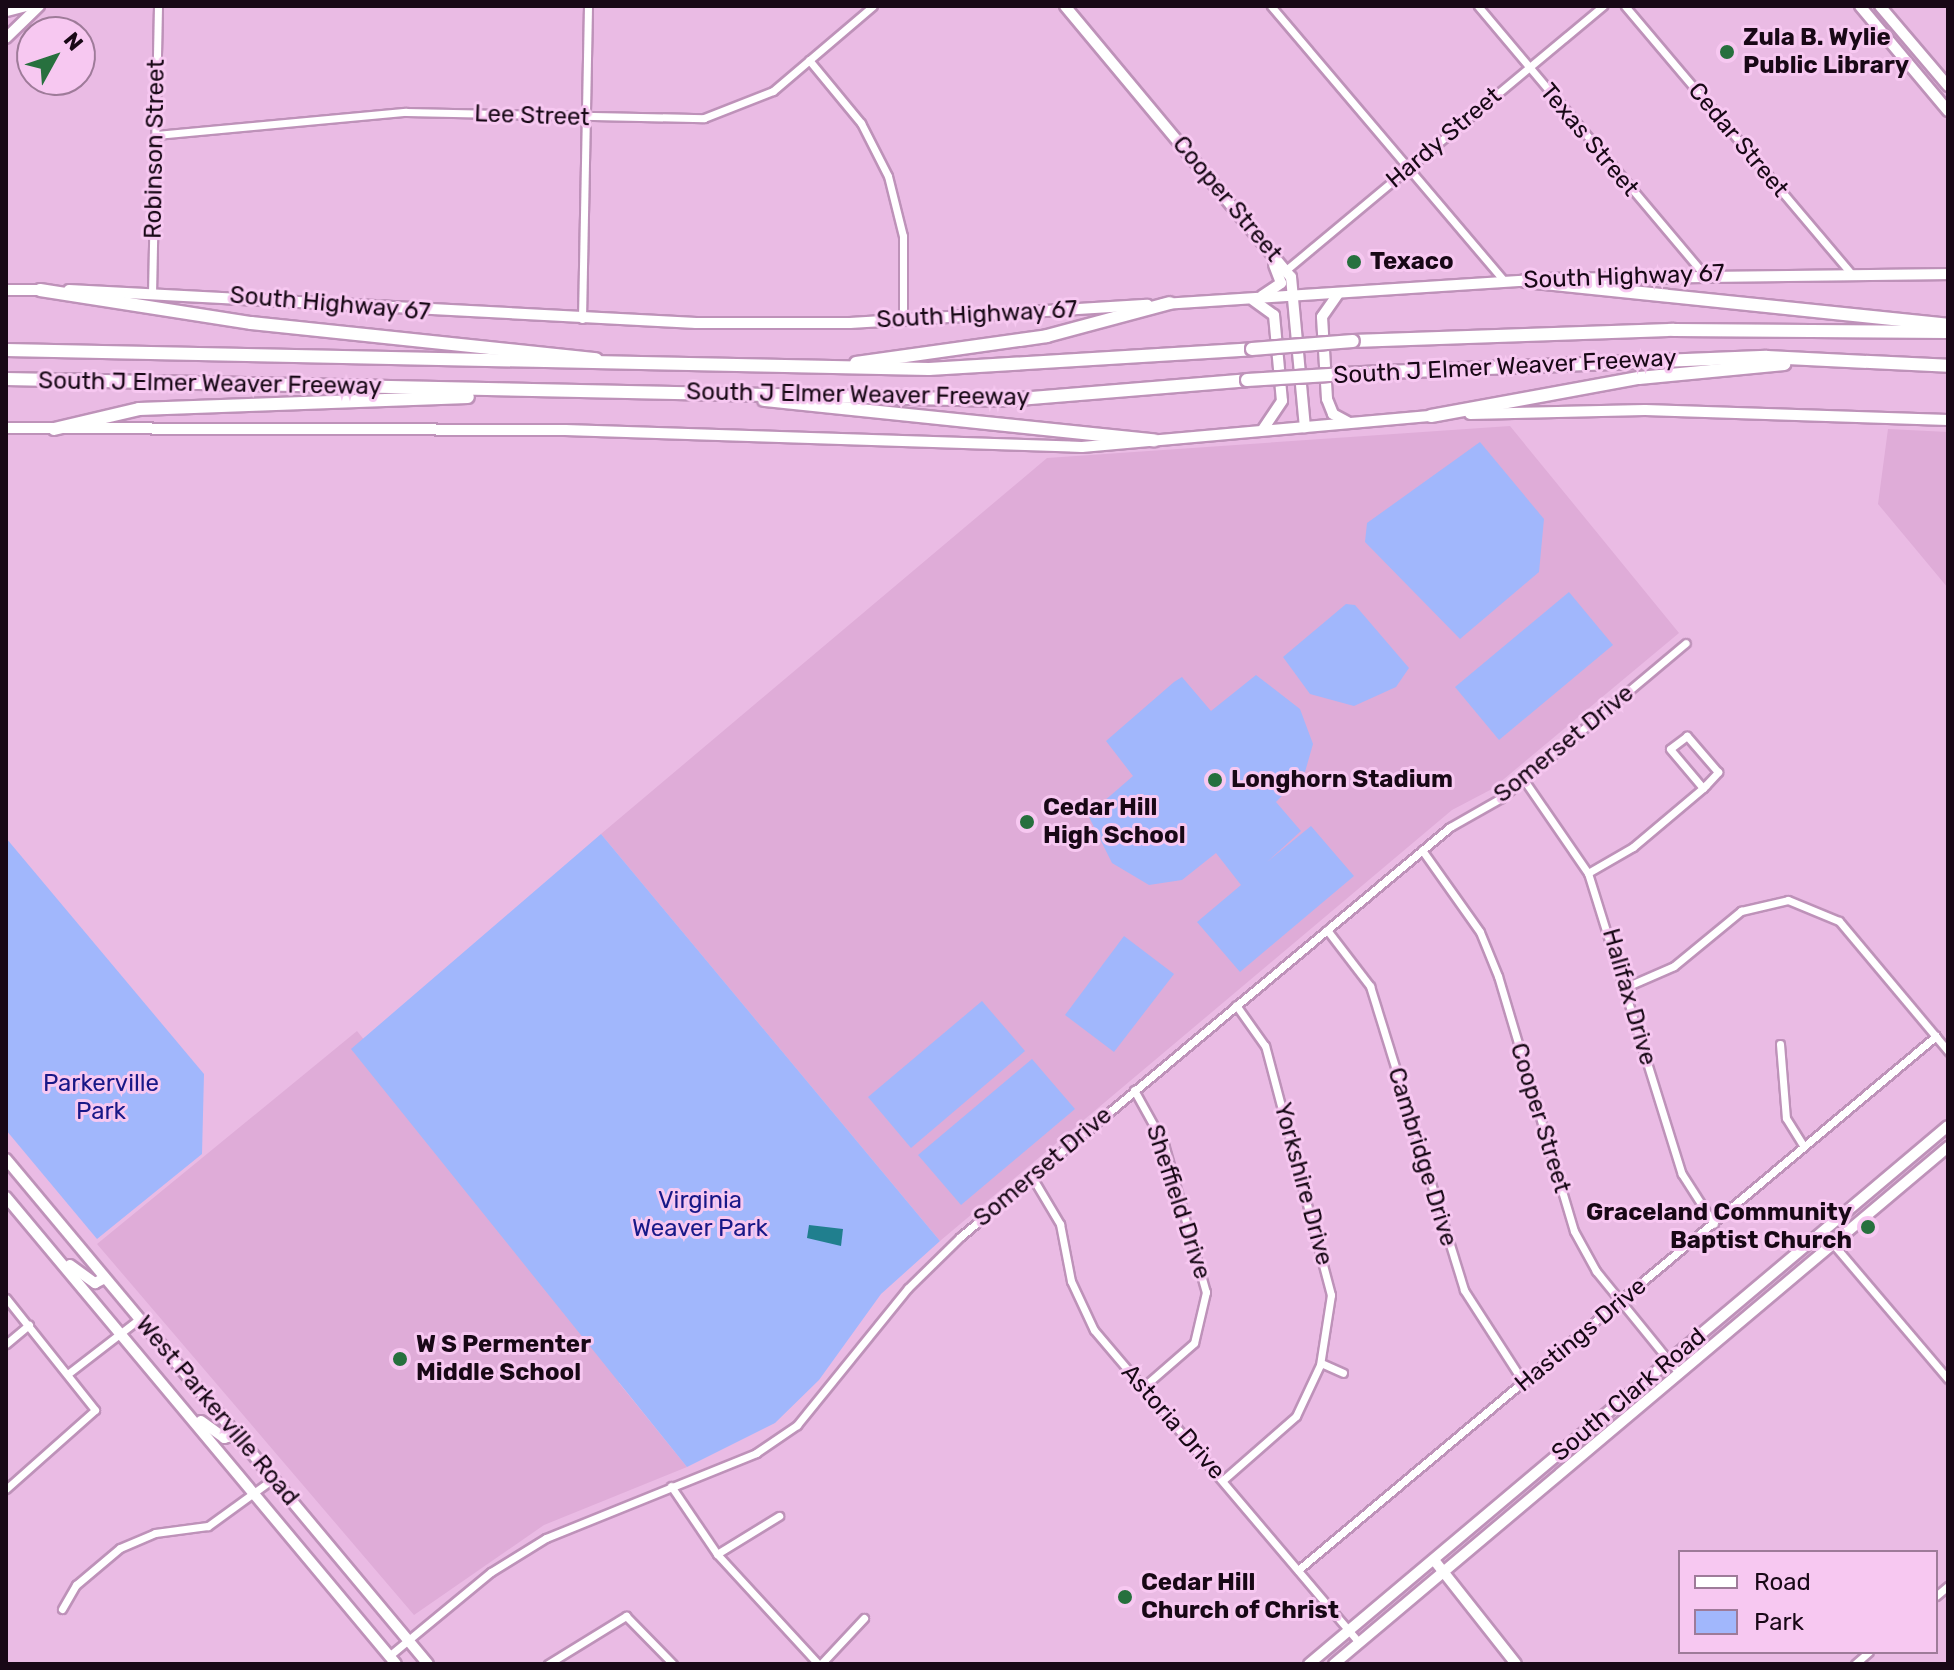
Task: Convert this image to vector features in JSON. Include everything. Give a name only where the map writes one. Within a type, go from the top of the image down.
[{"type":"highway","points":[[1525,281],[1948,325]]},
{"type":"highway","points":[[40,290],[615,364]]},
{"type":"highway","points":[[826,369],[990,347],[1170,303]]},
{"type":"highway","name":"South J Elmer Weaver Freeway","points":[[6,350],[826,369],[1003,367],[1353,341],[1674,330],[1948,332]]},
{"type":"highway","name":"South J Elmer Weaver Freeway","points":[[6,379],[1006,400],[1247,380],[1664,359],[1948,366]]},
{"type":"highway","points":[[1431,416],[1639,378],[1807,362]]},
{"type":"highway","points":[[54,429],[139,409],[374,402],[496,389]]},
{"type":"highway","points":[[745,394],[782,405],[1154,440]]},
{"type":"main road","points":[[6,38],[39,6]]},
{"type":"main road","name":"Cooper Street","points":[[1065,6],[1286,270],[1296,295],[1305,427]]},
{"type":"main road","points":[[1860,6],[1948,111]]},
{"type":"main road","points":[[1880,6],[1948,86]]},
{"type":"main road","points":[[1243,219],[1282,277],[1252,299],[1274,315],[1282,401],[1261,430]]},
{"type":"main road","name":"South Highway 67","points":[[6,290],[152,293],[582,319],[903,320],[1504,281],[1702,272],[1948,274]]},
{"type":"main road","points":[[1338,294],[1322,317],[1327,399],[1333,414],[1350,424]]},
{"type":"main road","points":[[6,428],[565,430],[1082,447],[1431,416],[1646,410],[1948,420]]},
{"type":"main road","name":"South Clark Road","points":[[1309,1664],[1948,1126]]},
{"type":"main road","name":"South Clark Road","points":[[1334,1664],[1948,1147]]},
{"type":"main road","name":"West Parkerville Road","points":[[6,1159],[428,1664]]},
{"type":"main road","name":"West Parkerville Road","points":[[6,1197],[393,1660]]},
{"type":"main road","points":[[36,1233],[83,1278],[95,1283],[105,1278]]},
{"type":"main road","points":[[162,1384],[211,1432],[236,1435]]},
{"type":"main road","points":[[1434,1560],[1516,1664]]},
{"type":"street","points":[[6,12],[30,6]]},
{"type":"street","name":"Robinson Street","points":[[152,293],[158,6]]},
{"type":"street","points":[[582,319],[588,6]]},
{"type":"street","name":"Lee Street","points":[[156,135],[406,112],[585,119],[736,111],[809,60],[873,6]]},
{"type":"street","points":[[1271,6],[1504,281]]},
{"type":"street","name":"Texas Street","points":[[1478,6],[1702,272]]},
{"type":"street","name":"Hardy Street","points":[[1286,270],[1603,6]]},
{"type":"street","name":"Cedar Street","points":[[1625,6],[1851,273]]},
{"type":"street","points":[[809,60],[861,123],[888,176],[903,236],[903,320]]},
{"type":"street","name":"Somerset Drive","points":[[393,1660],[408,1640],[513,1558],[584,1519],[756,1453],[797,1425],[908,1288],[1032,1177],[1422,850],[1524,780],[1686,643]]},
{"type":"street","points":[[1588,873],[1633,847],[1703,788],[1718,772],[1687,736],[1670,749],[1703,788]]},
{"type":"street","name":"Halifax Drive","points":[[1524,780],[1588,873],[1682,1174],[1714,1224]]},
{"type":"street","name":"Cooper Street","points":[[1422,850],[1480,932],[1574,1231],[1619,1301],[1679,1373]]},
{"type":"street","points":[[1626,987],[1674,966],[1741,911],[1788,900],[1839,921],[1948,1051]]},
{"type":"street","name":"Cambridge Drive","points":[[1327,930],[1370,986],[1464,1290],[1524,1383]]},
{"type":"street","name":"Yorkshire Drive","points":[[1223,1480],[1296,1416],[1321,1363],[1330,1322],[1326,1259],[1265,1046],[1236,1005]]},
{"type":"street","name":"Hastings Drive","points":[[1298,1570],[1936,1036]]},
{"type":"street","points":[[1780,1044],[1786,1118],[1803,1145]]},
{"type":"street","name":"Sheffield Drive","points":[[1134,1090],[1164,1144],[1206,1292],[1194,1343],[1141,1389]]},
{"type":"street","name":"Astoria Drive","points":[[1032,1177],[1060,1224],[1079,1306],[1141,1389],[1223,1480],[1359,1643]]},
{"type":"street","points":[[1822,1231],[1948,1379]]},
{"type":"street","points":[[6,1298],[69,1373],[95,1410],[6,1489]]},
{"type":"street","points":[[69,1373],[139,1319]]},
{"type":"street","points":[[6,1344],[29,1325]]},
{"type":"street","points":[[1321,1363],[1343,1373]]},
{"type":"street","points":[[62,1609],[76,1585],[120,1548],[155,1533],[208,1526],[255,1495],[273,1479]]},
{"type":"street","points":[[671,1486],[717,1554],[820,1664],[864,1618]]},
{"type":"street","points":[[717,1554],[779,1516]]},
{"type":"street","points":[[548,1664],[595,1630],[633,1617],[673,1664]]},
{"type":"shaded area","name":"Cedar Hill High School","points":[[1510,426],[1679,633],[1492,789],[1452,810],[940,1241],[601,834],[1047,458]]},
{"type":"shaded area","points":[[1888,429],[1948,432],[1948,588],[1878,504]]},
{"type":"shaded area","name":"W S Permenter Middle School","points":[[357,1031],[632,1372],[619,1383],[687,1467],[544,1525],[414,1615],[97,1244]]},
{"type":"shaded area","points":[[809,1225],[843,1229],[841,1246],[807,1238]]},
{"type":"green space","points":[[1480,442],[1544,519],[1539,572],[1460,639],[1365,542],[1367,523]]},
{"type":"green space","points":[[1569,592],[1613,645],[1499,740],[1455,687]]},
{"type":"green space","points":[[1346,604],[1355,605],[1409,668],[1396,687],[1354,706],[1310,694],[1283,657]]},
{"type":"green space","name":"Longhorn Stadium","points":[[1256,675],[1300,709],[1313,744],[1305,772],[1276,802],[1301,831],[1267,862],[1311,826],[1354,876],[1240,972],[1197,922],[1241,885],[1216,853],[1182,880],[1149,885],[1112,863],[1088,815],[1133,776],[1106,741],[1174,682],[1182,677],[1211,711]]},
{"type":"green space","name":"Virginia Weaver Park","points":[[601,834],[940,1241],[881,1294],[819,1380],[775,1423],[687,1467],[351,1049]]},
{"type":"green space","name":"Parkerville Park","points":[[6,838],[204,1074],[202,1154],[97,1239],[6,1130]]},
{"type":"green space","points":[[1124,936],[1174,974],[1114,1052],[1065,1015]]},
{"type":"green space","points":[[982,1001],[1025,1051],[911,1148],[868,1097]]},
{"type":"green space","points":[[1032,1059],[1075,1109],[961,1205],[918,1155]]},
{"type":"place","name":"Zula B. Wylie Public Library","points":[[1727,52]]},
{"type":"place","name":"Texaco","points":[[1354,262]]},
{"type":"place","name":"Longhorn Stadium","points":[[1215,780]]},
{"type":"place","name":"Cedar Hill High School","points":[[1027,822]]},
{"type":"place","name":"Graceland Community Baptist Church","points":[[1868,1227]]},
{"type":"place","name":"W S Permenter Middle School","points":[[400,1359]]},
{"type":"place","name":"Cedar Hill Church of Christ","points":[[1125,1597]]}]
